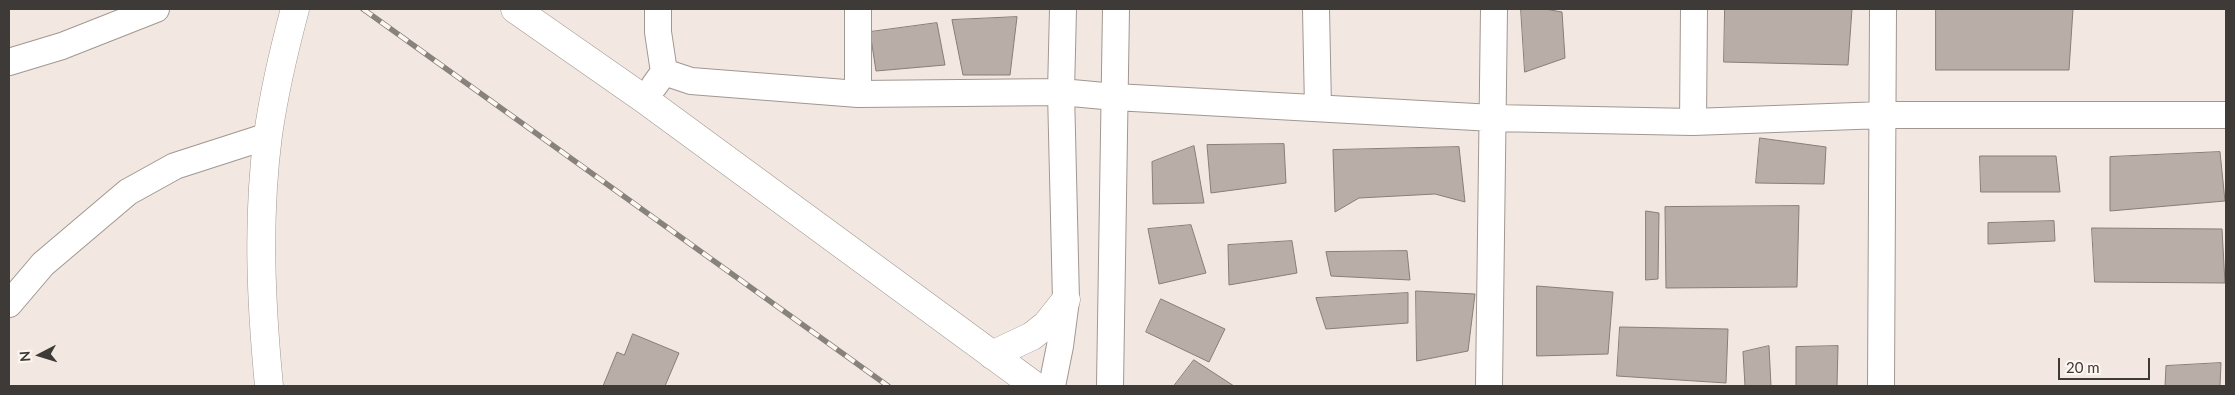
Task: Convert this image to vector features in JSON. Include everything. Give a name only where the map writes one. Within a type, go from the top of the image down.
[{"type":"street","points":[[9,62],[62,46],[156,9]]},
{"type":"street","points":[[269,386],[262,314],[262,231],[268,136],[284,53],[295,9]]},
{"type":"street","points":[[515,9],[644,99],[1035,386]]},
{"type":"street","points":[[644,99],[664,72],[658,32],[658,9]]},
{"type":"street","points":[[858,9],[858,94]]},
{"type":"street","points":[[1052,386],[1066,300],[1061,92],[1063,9]]},
{"type":"street","points":[[1110,386],[1116,9]]},
{"type":"street","points":[[1316,9],[1318,108]]},
{"type":"street","points":[[1489,386],[1494,9]]},
{"type":"street","points":[[1693,122],[1694,9]]},
{"type":"street","points":[[1880,386],[1883,9]]},
{"type":"street","points":[[664,72],[691,81],[858,94],[1061,92],[1115,97],[1493,118],[1693,122],[1883,115],[2226,115]]},
{"type":"street","points":[[9,304],[44,264],[128,192],[175,166],[268,136]]},
{"type":"street","points":[[992,355],[1032,336],[1046,325],[1066,300]]},
{"type":"building","points":[[1521,9],[1545,9],[1562,12],[1565,58],[1525,72]]},
{"type":"building","points":[[1725,9],[1852,9],[1848,65],[1724,62]]},
{"type":"building","points":[[1936,9],[2073,9],[2069,70],[1936,70]]},
{"type":"building","points":[[1017,17],[1010,75],[963,75],[952,20]]},
{"type":"building","points":[[937,23],[945,65],[876,71],[870,32]]},
{"type":"building","points":[[1760,138],[1826,147],[1824,184],[1756,183]]},
{"type":"building","points":[[1284,144],[1286,183],[1211,193],[1207,145]]},
{"type":"building","points":[[1194,146],[1204,203],[1153,204],[1152,162]]},
{"type":"building","points":[[1459,147],[1465,202],[1435,194],[1359,198],[1335,212],[1333,150]]},
{"type":"building","points":[[2220,152],[2225,201],[2110,211],[2110,157]]},
{"type":"building","points":[[1980,156],[2056,156],[2060,192],[1981,192]]},
{"type":"building","points":[[1799,206],[1797,287],[1666,288],[1665,207]]},
{"type":"building","points":[[1646,211],[1659,213],[1658,279],[1646,280]]},
{"type":"building","points":[[2054,221],[2055,241],[1988,244],[1988,223]]},
{"type":"building","points":[[1191,225],[1206,273],[1159,284],[1148,229]]},
{"type":"building","points":[[2092,228],[2222,229],[2225,283],[2095,282]]},
{"type":"building","points":[[1292,241],[1297,273],[1229,285],[1228,245]]},
{"type":"building","points":[[1407,251],[1410,280],[1331,276],[1326,252]]},
{"type":"building","points":[[1537,286],[1613,292],[1608,354],[1537,356]]},
{"type":"building","points":[[1416,291],[1475,294],[1468,351],[1417,361]]},
{"type":"building","points":[[1408,293],[1408,323],[1326,329],[1316,298]]},
{"type":"building","points":[[1161,299],[1225,329],[1209,362],[1146,332]]},
{"type":"building","points":[[1620,327],[1728,329],[1726,383],[1617,376]]},
{"type":"building","points":[[633,334],[679,353],[665,386],[603,386],[617,352],[624,355]]},
{"type":"building","points":[[1769,346],[1771,386],[1745,386],[1743,352]]},
{"type":"building","points":[[1838,346],[1837,386],[1796,386],[1796,347]]},
{"type":"building","points":[[1194,360],[1234,386],[1174,386]]},
{"type":"building","points":[[2221,363],[2220,386],[2165,386],[2166,366]]},
{"type":"railway","points":[[363,9],[888,386]]}]
